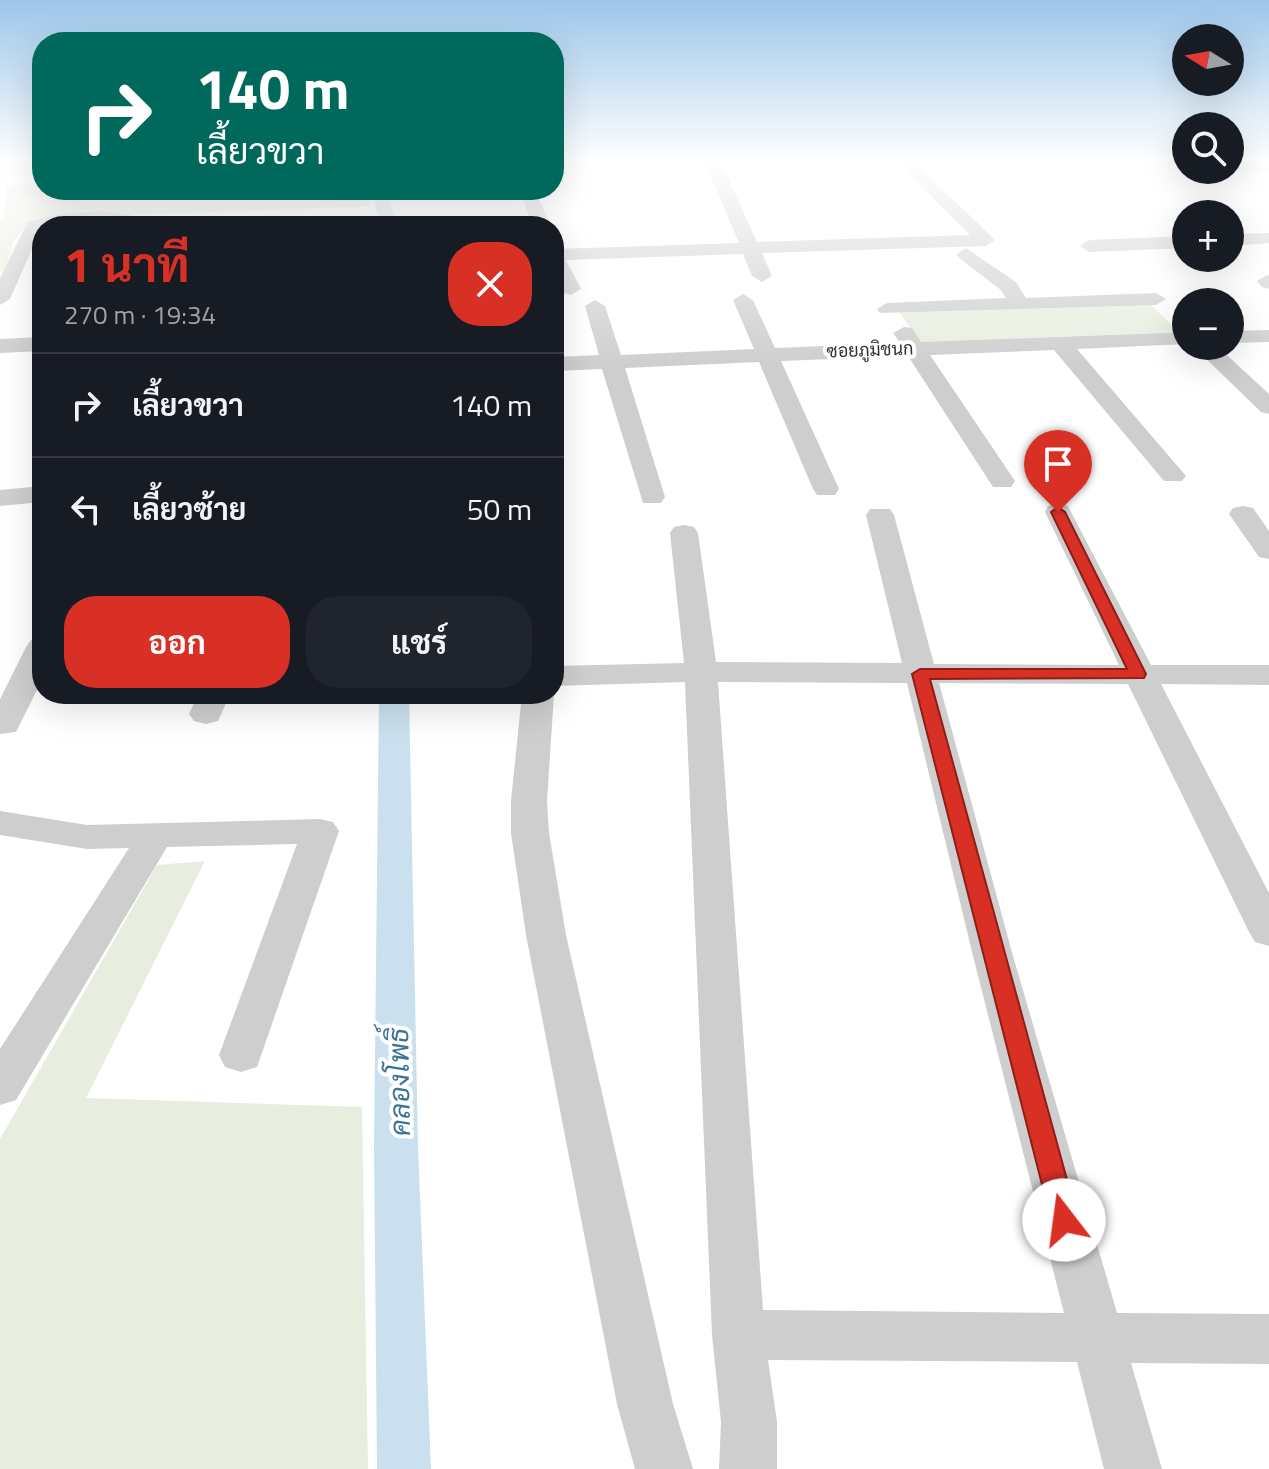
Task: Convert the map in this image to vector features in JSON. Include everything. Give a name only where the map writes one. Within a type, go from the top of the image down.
[{"type":"street","points":[[0,299],[32,229]]},
{"type":"street","points":[[743,229],[762,276]]},
{"type":"street","points":[[564,255],[986,240],[974,229]]},
{"type":"street","points":[[1244,239],[1269,238]]},
{"type":"street","points":[[1089,246],[1172,243]]},
{"type":"street","points":[[966,254],[1009,286],[1020,304]]},
{"type":"street","points":[[564,275],[571,289]]},
{"type":"street","points":[[1140,281],[1172,317]]},
{"type":"street","points":[[743,300],[826,489]]},
{"type":"street","points":[[1002,481],[883,303],[1020,304],[1172,319]]},
{"type":"street","points":[[595,306],[614,361],[652,497]]},
{"type":"street","name":"ซอยภูมิชนก","points":[[564,364],[1059,342],[1172,319]]},
{"type":"street","points":[[1244,337],[1269,336]]},
{"type":"street","points":[[1059,342],[1173,476]]},
{"type":"street","points":[[0,346],[32,344]]},
{"type":"street","points":[[1219,360],[1269,407]]},
{"type":"street","points":[[0,498],[32,495]]},
{"type":"street","points":[[1058,512],[1269,932]]},
{"type":"street","points":[[1243,514],[1269,551]]},
{"type":"street","points":[[880,515],[1133,1469]]},
{"type":"street","points":[[684,533],[701,672],[738,1335],[749,1422],[748,1469]]},
{"type":"street","points":[[0,669],[32,662]]},
{"type":"street","points":[[564,676],[701,672],[1269,675]]},
{"type":"street","points":[[4,725],[32,673]]},
{"type":"street","points":[[537,704],[529,822],[546,935],[645,1404],[664,1469]]},
{"type":"street","points":[[0,823],[87,837],[320,831],[241,1055]]},
{"type":"street","points":[[0,1087],[156,835]]},
{"type":"street","points":[[738,1335],[1269,1339]]},
{"type":"green space","points":[[0,229],[23,229],[14,240],[5,271],[0,271]]},
{"type":"green space","points":[[1148,302],[1172,325],[1172,332],[920,342],[899,312]]},
{"type":"green space","points":[[205,861],[86,1098],[362,1107],[368,1469],[0,1469],[0,1139],[157,865]]},
{"type":"waterway","name":"คลองโพธิ์","points":[[394,704],[396,1146],[404,1469]]},
{"type":"route","points":[[1058,512],[1138,674],[920,674],[1064,1220]]}]
